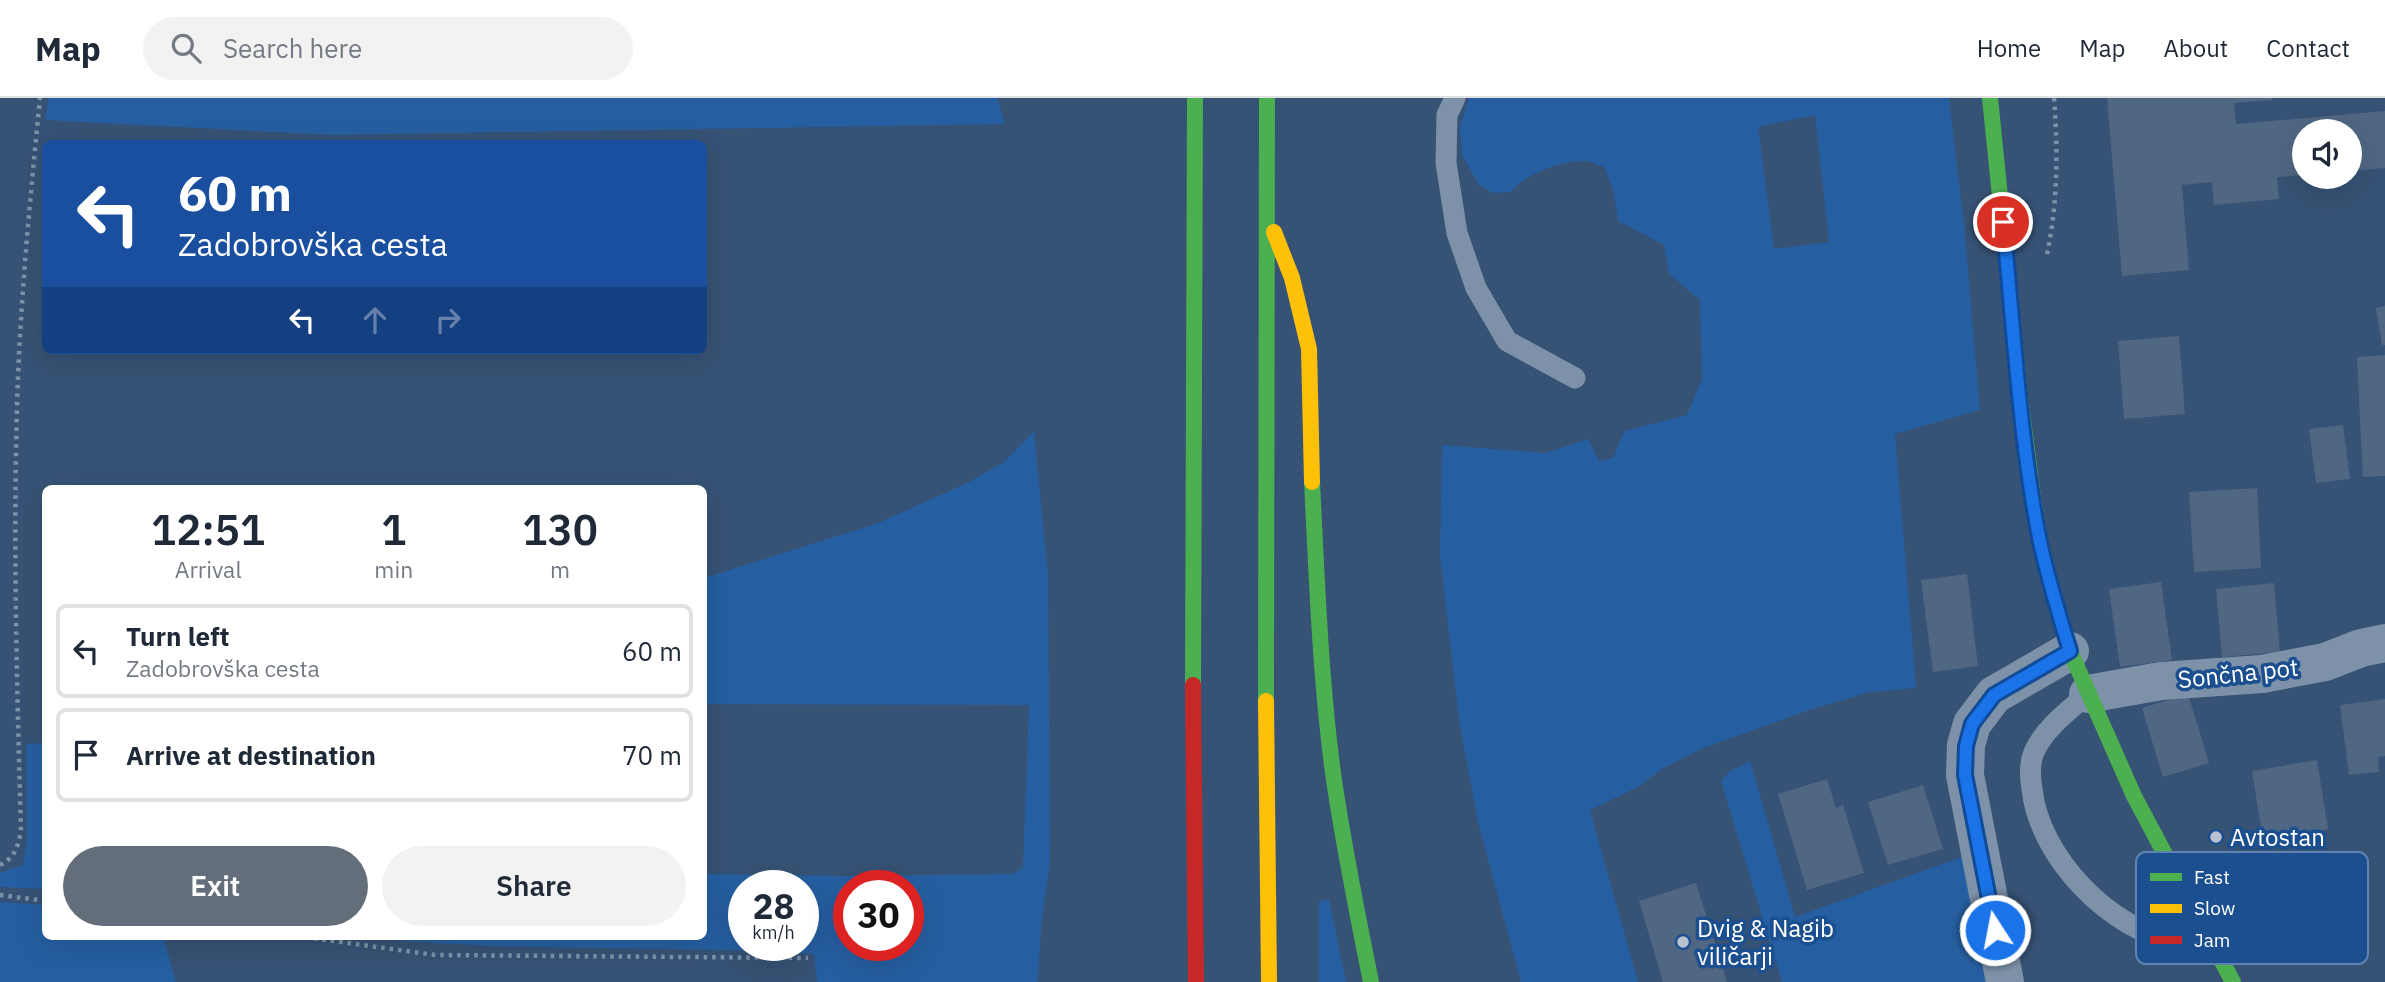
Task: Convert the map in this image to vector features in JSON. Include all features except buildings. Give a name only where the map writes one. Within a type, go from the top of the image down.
[{"type":"main road","points":[[1195,98],[1192,579],[1196,982]]},
{"type":"main road","points":[[1267,98],[1266,700],[1269,982]]},
{"type":"main road","points":[[1990,98],[2021,404],[2033,497],[2047,571],[2070,651],[2134,796],[2163,852]]},
{"type":"main road","points":[[1266,214],[1293,278],[1309,349],[1310,454],[1322,672],[1343,838],[1371,982]]},
{"type":"main road","points":[[2223,964],[2233,982]]},
{"type":"street","name":"Sončna pot","points":[[2088,694],[2161,681],[2262,674],[2325,662],[2361,648],[2385,643]]},
{"type":"street","points":[[2005,982],[1965,775],[1966,746],[1972,724],[1994,695],[2070,651]]},
{"type":"lane","points":[[1450,102],[1447,163],[1457,233],[1476,288],[1507,341],[1575,378]]},
{"type":"lane","points":[[2088,694],[2047,731],[2033,754],[2030,775],[2034,806],[2047,840],[2069,871],[2090,895],[2136,926]]},
{"type":"path","points":[[0,866],[18,849],[21,831],[15,630],[17,404],[27,239],[40,98]]},
{"type":"path","points":[[2046,259],[2056,165],[2054,98]]},
{"type":"path","points":[[0,895],[42,900]]},
{"type":"path","points":[[326,940],[435,955],[728,957]]},
{"type":"shaded area","points":[[48,98],[997,98],[1005,124],[330,135],[46,120]]},
{"type":"shaded area","points":[[1469,98],[1949,98],[1965,234],[1980,410],[1895,434],[1916,688],[1870,692],[1806,711],[1701,749],[1662,769],[1640,786],[1590,810],[1638,982],[1521,982],[1478,822],[1459,720],[1440,556],[1442,445],[1545,453],[1588,439],[1599,461],[1613,458],[1624,431],[1687,415],[1702,379],[1700,300],[1669,274],[1664,245],[1618,221],[1613,189],[1604,167],[1585,161],[1564,163],[1534,174],[1511,192],[1493,193],[1479,185],[1462,155],[1460,127]],"holes":[[[1815,115],[1829,242],[1774,249],[1758,127]]]},
{"type":"shaded area","points":[[1034,431],[1048,576],[1050,861],[1041,927],[1038,982],[817,982],[815,961],[819,961],[819,876],[833,876],[833,961],[924,961],[924,875],[1013,874],[1023,867],[1029,705],[707,704],[707,577],[878,523],[967,483],[1004,462]]},
{"type":"shaded area","points":[[42,743],[42,889],[0,887],[0,873],[23,865],[27,840],[26,744]]},
{"type":"shaded area","points":[[1750,761],[1795,917],[1967,855],[1991,982],[1782,982],[1721,781],[1730,771]]},
{"type":"shaded area","points":[[707,874],[728,874],[728,950],[529,947],[397,940],[707,940]]},
{"type":"shaded area","points":[[1329,899],[1346,982],[1319,982],[1319,901]]},
{"type":"shaded area","points":[[0,902],[42,905],[42,940],[164,940],[176,982],[0,982]]},
{"type":"traffic: fast","points":[[1193,685],[1195,98]]},
{"type":"traffic: fast","points":[[1266,701],[1267,98]]},
{"type":"traffic: fast","points":[[1990,98],[2021,404],[2040,540],[2070,651],[2134,796],[2164,852]]},
{"type":"traffic: fast","points":[[1312,482],[1325,700],[1333,773],[1371,982]]},
{"type":"traffic: fast","points":[[2223,964],[2233,982]]},
{"type":"traffic: slow","points":[[1274,232],[1292,278],[1309,349],[1312,482]]},
{"type":"traffic: slow","points":[[1266,701],[1269,982]]},
{"type":"traffic: jam","points":[[1193,685],[1196,982]]},
{"type":"place","name":"Avtostan","points":[[2216,837]]},
{"type":"place","name":"Dvig & Nagib viličarji","points":[[1683,942]]},
{"type":"route","points":[[1995,930],[1965,775],[1966,746],[1972,724],[1994,695],[2070,651],[2047,571],[2033,497],[2003,222]]}]
